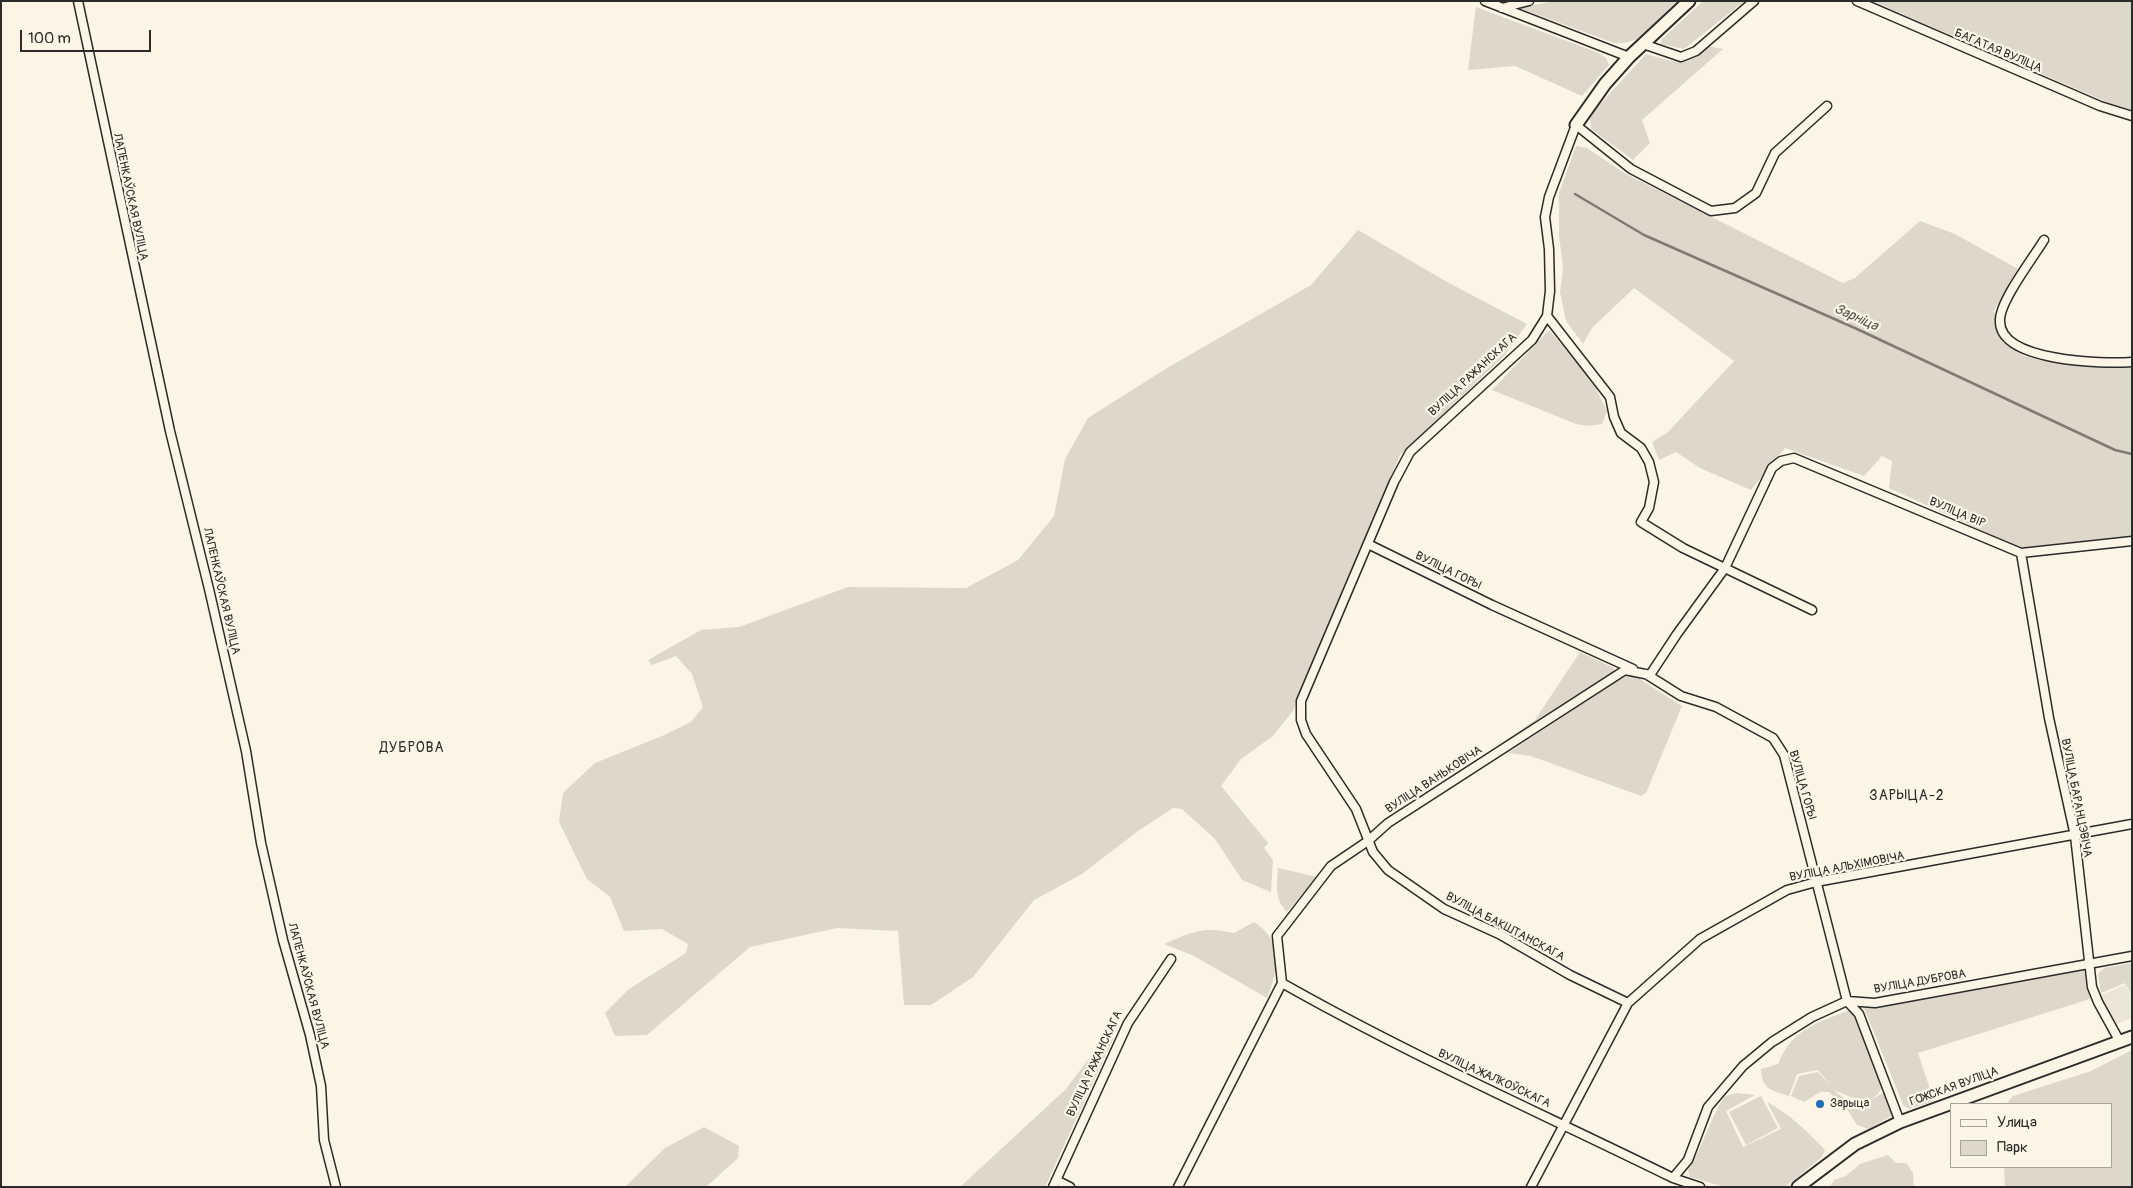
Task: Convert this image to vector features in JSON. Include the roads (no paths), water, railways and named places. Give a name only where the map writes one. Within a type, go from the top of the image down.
[{"type":"street","name":"ЛАПЕНКАЎСКАЯ ВУЛІЦА","points":[[78,1],[170,431],[209,589],[246,752],[266,862],[283,940],[310,1035],[321,1086],[324,1140],[336,1187]]},
{"type":"street","points":[[1486,1],[1629,57]]},
{"type":"street","points":[[1501,8],[1529,1]]},
{"type":"street","name":"ВУЛІЦА РАЖАНСКАГА","points":[[1301,701],[1394,482],[1410,452],[1532,340],[1547,316],[1550,291],[1549,249],[1545,217],[1549,197],[1576,125],[1605,84],[1629,57],[1689,1]]},
{"type":"street","points":[[1643,44],[1680,57],[1696,51],[1754,1]]},
{"type":"street","name":"БАГАТАЯ ВУЛІЦА","points":[[1857,1],[2100,106],[2132,116]]},
{"type":"street","points":[[1576,125],[1632,169],[1711,211],[1735,208],[1756,192],[1776,153],[1827,106]]},
{"type":"street","points":[[2044,240],[2005,302],[2000,321],[2002,331],[2010,341],[2033,352],[2064,360],[2132,362]]},
{"type":"street","points":[[1547,316],[1610,398],[1614,417],[1621,433],[1641,448],[1649,462],[1654,482],[1649,508],[1641,522],[1683,548],[1812,610]]},
{"type":"street","name":"ВУЛІЦА ВІР","points":[[1725,568],[1772,468],[1781,461],[1794,458],[2021,553],[2132,541]]},
{"type":"street","name":"ВУЛІЦА ГОРЫ","points":[[1368,544],[1501,609],[1650,675],[1681,696],[1716,707],[1774,738],[1784,754],[1847,1001],[1859,1014],[1900,1122]]},
{"type":"street","name":"ВУЛІЦА БАРАНЦЭВІЧА","points":[[2021,553],[2049,718],[2075,836],[2092,987],[2120,1042]]},
{"type":"street","points":[[1650,675],[1725,568]]},
{"type":"street","name":"ВУЛІЦА ВАНЬКОВІЧА","points":[[1282,983],[1277,936],[1331,866],[1368,841],[1388,824],[1625,670],[1650,675]]},
{"type":"street","name":"ВУЛІЦА БАКШТАНСКАГА","points":[[1301,701],[1301,720],[1306,734],[1356,809],[1373,852],[1388,870],[1444,909],[1499,934],[1570,975],[1628,1003]]},
{"type":"street","name":"ВУЛІЦА АЛЬХІМОВІЧА","points":[[1531,1187],[1628,1003],[1700,939],[1786,890],[1816,882],[2075,836],[2132,824]]},
{"type":"street","name":"ВУЛІЦА ДУБРОВА","points":[[1673,1178],[1688,1160],[1708,1107],[1743,1066],[1780,1036],[1812,1017],[1847,1001],[1875,1003],[2132,956]]},
{"type":"street","name":"ВУЛІЦА РАЖАНСКАГА","points":[[1055,1183],[1128,1023],[1171,959]]},
{"type":"street","points":[[1178,1187],[1282,983]]},
{"type":"street","name":"ВУЛІЦА ЖАЛКОЎСКАГА","points":[[1282,983],[1344,1018],[1426,1060],[1564,1124],[1673,1178],[1700,1187]]},
{"type":"street","name":"ГОЖСКАЯ ВУЛІЦА","points":[[1952,1103],[2132,1037]]},
{"type":"street","name":"ГОЖСКАЯ ВУЛІЦА","points":[[1798,1187],[1855,1144],[1900,1122],[1950,1104]]},
{"type":"street","points":[[1055,1183],[1070,1187]]},
{"type":"waterway","name":"Зарніца","points":[[1575,194],[1644,235],[1857,329],[2115,450],[2132,454]]},
{"type":"place","name":"Зарыца","points":[[1820,1104]]},
{"type":"district","name":"ДУБРОВА","points":[[412,748]]},
{"type":"district","name":"ЗАРЫЦА-2","points":[[1907,796]]}]
